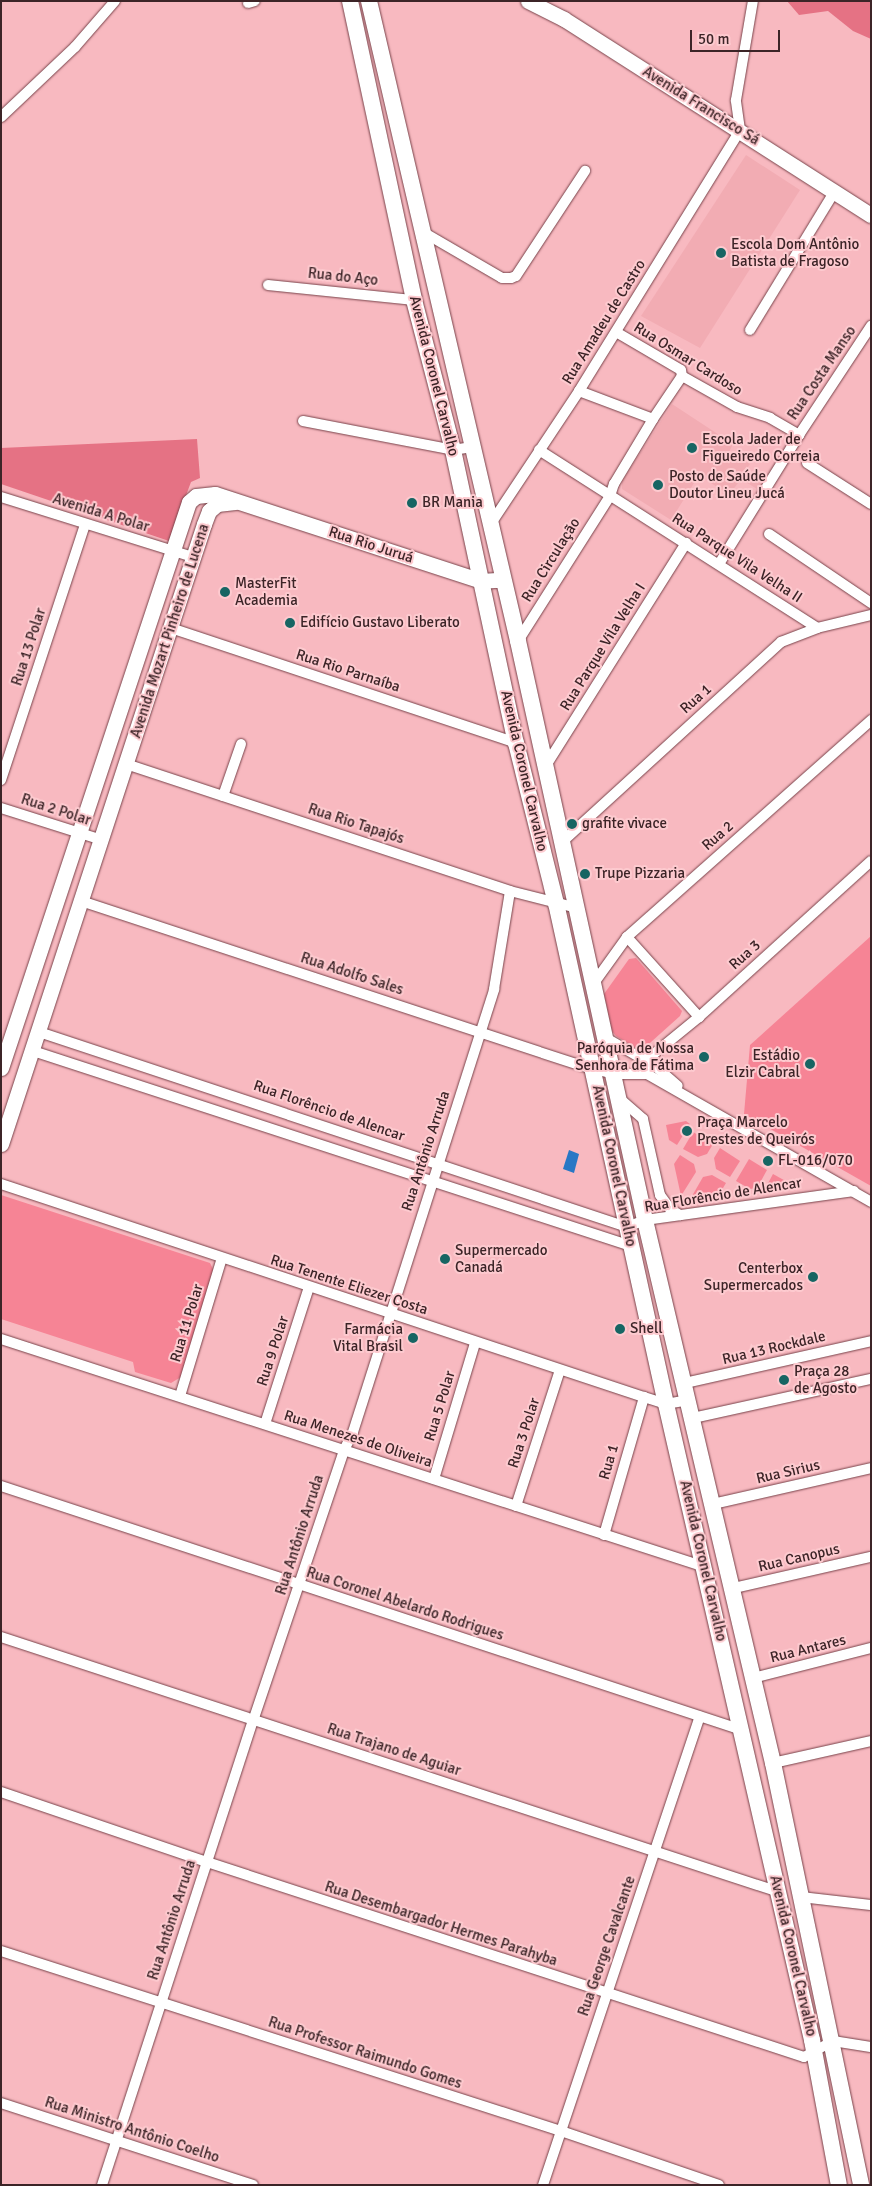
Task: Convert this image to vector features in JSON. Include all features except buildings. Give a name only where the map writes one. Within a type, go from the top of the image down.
[{"type":"main road","name":"Avenida Coronel Carvalho","points":[[350,1],[414,300],[453,450],[516,744],[556,903],[666,1404],[779,1892],[814,2052],[840,2185]]},
{"type":"main road","name":"Avenida Coronel Carvalho","points":[[369,1],[518,641],[645,1220],[734,1588],[833,2041],[861,2185]]},
{"type":"main road","name":"Avenida Francisco Sá","points":[[528,1],[564,19],[871,215]]},
{"type":"main road","name":"Avenida Mozart Pinheiro de Lucena","points":[[1,1068],[189,502],[196,496],[216,494],[240,502]]},
{"type":"main road","name":"Rua Rio Juruá","points":[[240,502],[481,582]]},
{"type":"main road","name":"Avenida Mozart Pinheiro de Lucena","points":[[1,1144],[5,1116],[33,1051],[209,511],[217,504],[240,502]]},
{"type":"main road","points":[[481,582],[497,580],[502,577]]},
{"type":"street","points":[[1,117],[75,47],[115,1]]},
{"type":"street","points":[[740,130],[736,100],[753,1]]},
{"type":"street","name":"Rua Amadeu de Castro","points":[[490,526],[579,391],[740,130]]},
{"type":"street","points":[[423,232],[502,278],[511,278],[516,276],[585,171]]},
{"type":"street","points":[[750,330],[835,191]]},
{"type":"street","name":"Rua do Aço","points":[[268,284],[414,300]]},
{"type":"street","name":"Rua Costa Manso","points":[[719,564],[798,435],[871,326]]},
{"type":"street","name":"Rua Osmar Cardoso","points":[[616,332],[680,370],[682,376],[737,408],[770,418],[798,435]]},
{"type":"street","name":"Rua Circulação","points":[[518,641],[610,496],[614,484],[682,376]]},
{"type":"street","points":[[579,391],[653,420]]},
{"type":"street","points":[[303,421],[453,450],[472,447]]},
{"type":"street","name":"Rua Parque Vila Velha II","points":[[539,450],[817,628]]},
{"type":"street","points":[[807,463],[871,504]]},
{"type":"street","name":"Avenida A Polar","points":[[1,497],[193,557]]},
{"type":"street","name":"Rua 13 Polar","points":[[1,780],[85,524]]},
{"type":"street","points":[[769,534],[871,603]]},
{"type":"street","name":"Rua Parque Vila Velha I","points":[[545,767],[686,543]]},
{"type":"street","name":"Rua 1","points":[[562,842],[782,642],[817,628],[871,615]]},
{"type":"street","name":"Rua Rio Parnaíba","points":[[170,628],[516,744]]},
{"type":"street","name":"Rua 2","points":[[594,983],[627,937],[871,720]]},
{"type":"street","points":[[223,796],[241,744]]},
{"type":"street","name":"Rua Rio Tapajós","points":[[126,764],[510,892],[577,908]]},
{"type":"street","name":"Rua 2 Polar","points":[[1,808],[102,840]]},
{"type":"street","name":"Rua 3","points":[[650,1056],[699,1017],[871,861]]},
{"type":"street","name":"Rua Antônio Arruda","points":[[102,2185],[253,1721],[344,1450],[354,1432],[494,989],[510,892]]},
{"type":"street","name":"Rua Adolfo Sales","points":[[82,901],[592,1069],[614,1074],[647,1074]]},
{"type":"street","points":[[627,937],[699,1017]]},
{"type":"street","name":"Rua Florêncio de Alencar","points":[[39,1032],[627,1227],[645,1220],[854,1191]]},
{"type":"street","points":[[606,1038],[641,1058],[650,1056]]},
{"type":"street","points":[[33,1051],[631,1246]]},
{"type":"street","points":[[650,1056],[647,1074],[871,1202]]},
{"type":"street","points":[[650,1056],[655,1066],[686,1096]]},
{"type":"street","name":"Avenida Coronel Carvalho","points":[[619,1098],[643,1119],[660,1195],[670,1209],[680,1215]]},
{"type":"street","name":"Rua Tenente Eliezer Costa","points":[[1,1184],[475,1343],[666,1404],[689,1400]]},
{"type":"street","name":"Rua 11 Polar","points":[[180,1396],[222,1258]]},
{"type":"street","name":"Rua 9 Polar","points":[[265,1424],[309,1287]]},
{"type":"street","name":"Rua Menezes de Oliveira","points":[[1,1339],[705,1567]]},
{"type":"street","name":"Rua 13 Rockdale","points":[[685,1383],[871,1341]]},
{"type":"street","name":"Rua 5 Polar","points":[[434,1479],[475,1343]]},
{"type":"street","name":"Rua 3 Polar","points":[[516,1506],[560,1370]]},
{"type":"street","points":[[693,1418],[871,1379]]},
{"type":"street","name":"Rua 1","points":[[604,1535],[644,1397]]},
{"type":"street","name":"Rua Sirius","points":[[713,1504],[871,1468]]},
{"type":"street","name":"Rua Coronel Abelardo Rodrigues","points":[[1,1486],[742,1730]]},
{"type":"street","name":"Rua Canopus","points":[[734,1588],[871,1557]]},
{"type":"street","name":"Rua Trajano de Aguiar","points":[[1,1637],[779,1892]]},
{"type":"street","name":"Rua Antares","points":[[753,1678],[871,1648]]},
{"type":"street","name":"Rua George Cavalcante","points":[[543,2185],[700,1717]]},
{"type":"street","points":[[773,1763],[871,1741]]},
{"type":"street","name":"Rua Desembargador Hermes Parahyba","points":[[1,1792],[207,1862],[804,2058],[833,2041]]},
{"type":"street","points":[[801,1897],[871,1906]]},
{"type":"street","name":"Rua Professor Raimundo Gomes","points":[[1,1951],[160,2004],[561,2131],[719,2185]]},
{"type":"street","points":[[833,2041],[871,2047]]},
{"type":"street","name":"Rua Ministro Antônio Coelho","points":[[1,2103],[116,2142],[253,2185]]},
{"type":"shaded area","points":[[787,1],[871,1],[871,39],[853,31],[828,11],[799,15]]},
{"type":"shaded area","name":"Escola Dom Antônio Batista de Fragoso","points":[[746,155],[800,190],[700,348],[641,316]]},
{"type":"shaded area","points":[[672,404],[733,444],[729,452],[750,464],[745,471],[761,482],[757,489],[741,479],[729,495],[699,475],[671,520],[622,489],[622,481]]},
{"type":"shaded area","points":[[197,439],[200,478],[191,482],[169,541],[1,484],[1,448]]},
{"type":"shaded area","name":"Estádio Elzir Cabral","points":[[871,936],[871,1186],[744,1114],[750,1045]]},
{"type":"shaded area","points":[[636,958],[682,1011],[680,1016],[641,1051],[616,1036],[612,1031],[604,994],[629,959]]},
{"type":"shaded area","points":[[686,1121],[690,1124],[677,1145],[669,1140],[666,1125]]},
{"type":"shaded area","points":[[693,1132],[713,1144],[707,1154],[698,1157],[683,1149]]},
{"type":"shaded area","points":[[720,1148],[740,1161],[730,1177],[716,1169],[714,1158]]},
{"type":"shaded area","points":[[680,1155],[694,1164],[696,1172],[681,1196],[674,1164]]},
{"type":"shaded area","points":[[749,1159],[767,1170],[757,1188],[750,1189],[736,1181]]},
{"type":"shaded area","points":[[773,1174],[791,1184],[766,1187]]},
{"type":"shaded area","points":[[712,1175],[726,1183],[720,1193],[692,1196],[703,1177]]},
{"type":"shaded area","points":[[1,1195],[210,1263],[215,1273],[181,1377],[171,1383],[135,1372],[133,1362],[1,1319]]},
{"type":"water","points":[[569,1150],[579,1154],[574,1173],[563,1169]]},
{"type":"place","name":"Escola Dom Antônio Batista de Fragoso","points":[[721,253]]},
{"type":"place","name":"Escola Jader de Figueiredo Correia","points":[[692,448]]},
{"type":"place","name":"Posto de Saúde Doutor Lineu Jucá","points":[[658,485]]},
{"type":"place","name":"BR Mania","points":[[412,503]]},
{"type":"place","name":"MasterFit Academia","points":[[225,592]]},
{"type":"place","name":"Edifício Gustavo Liberato","points":[[290,623]]},
{"type":"place","name":"grafite vivace","points":[[572,824]]},
{"type":"place","name":"Trupe Pizzaria","points":[[585,874]]},
{"type":"place","name":"Paróquia de Nossa Senhora de Fátima","points":[[704,1057]]},
{"type":"place","name":"Estádio Elzir Cabral","points":[[810,1064]]},
{"type":"place","name":"Praça Marcelo Prestes de Queirós","points":[[687,1131]]},
{"type":"place","name":"FL-016/070","points":[[768,1161]]},
{"type":"place","name":"Supermercado Canadá","points":[[445,1259]]},
{"type":"place","name":"Centerbox Supermercados","points":[[813,1277]]},
{"type":"place","name":"Shell","points":[[620,1329]]},
{"type":"place","name":"Farmácia Vital Brasil","points":[[413,1338]]},
{"type":"place","name":"Praça 28 de Agosto","points":[[784,1380]]}]
